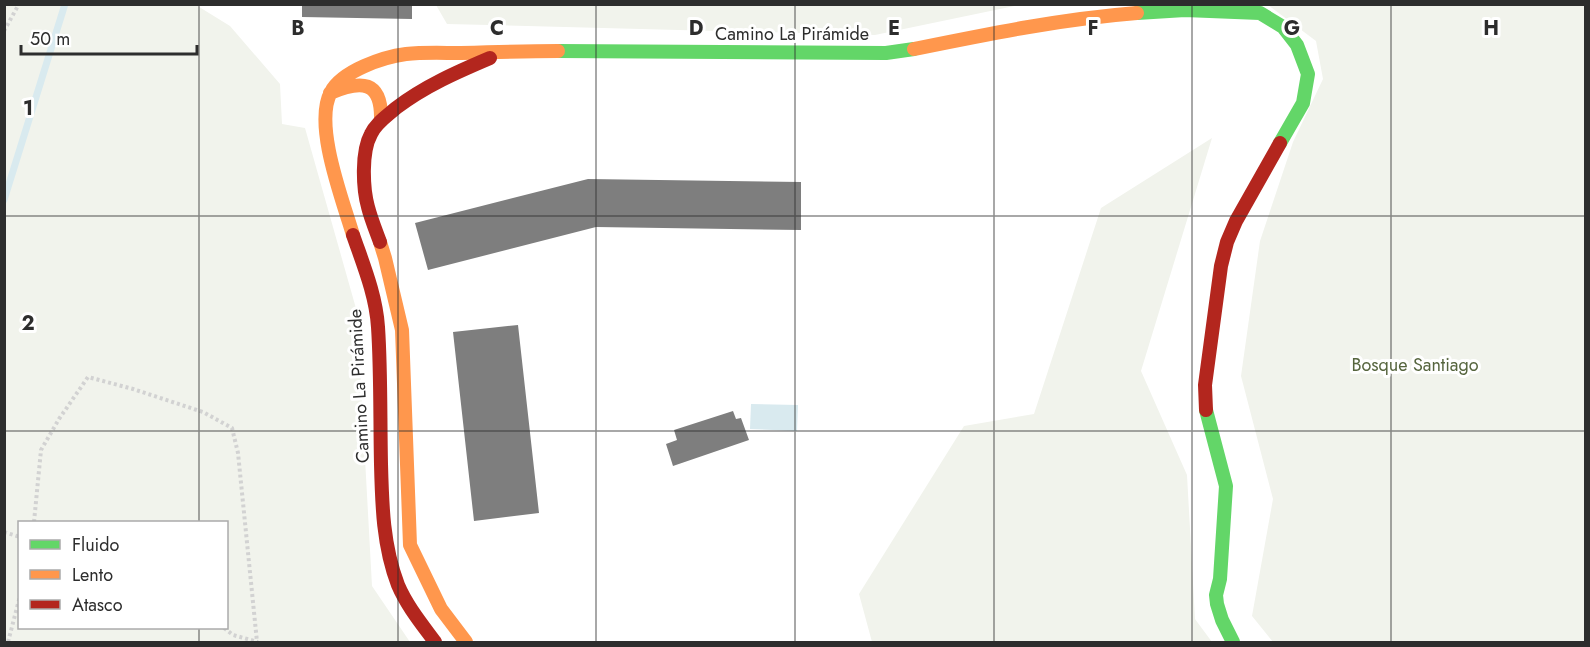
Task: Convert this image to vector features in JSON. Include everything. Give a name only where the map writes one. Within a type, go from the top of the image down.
[{"type":"street","name":"Camino La Pirámide","points":[[435,642],[408,603],[394,573],[385,540],[382,511],[378,325],[371,289],[335,178],[326,133],[326,111],[330,93],[342,78],[368,64],[405,54],[886,53],[1044,23],[1185,9],[1260,13],[1282,27],[1297,45],[1308,74],[1303,103],[1236,221],[1227,242],[1221,266],[1205,385],[1206,410],[1226,486],[1221,579],[1217,587],[1216,603],[1222,622],[1233,642]]},
{"type":"street","name":"Camino La Pirámide","points":[[466,642],[441,609],[410,544],[402,330],[385,258],[367,205],[364,175],[370,135],[381,120],[429,86],[505,52]]},
{"type":"street","points":[[330,93],[346,86],[357,84],[367,86],[378,96],[381,120]]},
{"type":"path","points":[[4,31],[19,4]]},
{"type":"path","points":[[34,521],[41,450],[88,377],[134,388],[203,412],[232,428],[238,453],[257,642],[233,635],[226,629]]},
{"type":"path","points":[[8,642],[18,604]]},
{"type":"green space","points":[[4,5],[196,5],[230,26],[280,84],[282,124],[305,128],[357,312],[372,586],[410,642],[5,642]]},
{"type":"green space","points":[[436,5],[1019,5],[875,35],[447,24]]},
{"type":"green space","name":"Bosque Santiago","points":[[1268,5],[1585,5],[1585,642],[1273,642],[1252,616],[1273,499],[1241,376],[1260,241],[1293,142],[1323,79],[1316,41]]},
{"type":"green space","points":[[1212,138],[1141,371],[1187,475],[1195,619],[1212,642],[872,642],[859,594],[964,426],[1034,414],[1101,208]]},
{"type":"shaded area","points":[[751,404],[798,405],[797,431],[750,429]]},
{"type":"building","points":[[302,4],[412,4],[412,19],[302,17]]},
{"type":"building","points":[[588,179],[801,182],[801,230],[596,227],[428,270],[415,223]]},
{"type":"building","points":[[518,325],[539,513],[474,521],[453,332]]},
{"type":"building","points":[[733,411],[736,419],[741,418],[749,440],[673,466],[666,444],[677,440],[674,430]]},
{"type":"waterway","points":[[4,200],[65,4]]},
{"type":"traffic: fast","points":[[1137,13],[1185,10],[1260,13],[1283,27],[1297,45],[1308,74],[1303,103],[1280,143]]},
{"type":"traffic: fast","points":[[558,51],[886,53],[914,49]]},
{"type":"traffic: fast","points":[[1206,410],[1226,486],[1217,604],[1233,642]]},
{"type":"traffic: slow","points":[[914,49],[1053,23],[1137,13]]},
{"type":"traffic: slow","points":[[353,235],[327,142],[326,106],[336,84],[364,66],[406,54],[558,51]]},
{"type":"traffic: slow","points":[[330,93],[351,86],[368,87],[378,97],[381,120]]},
{"type":"traffic: slow","points":[[380,242],[402,330],[410,545],[441,609],[466,642]]},
{"type":"traffic: jam","points":[[380,242],[368,207],[364,181],[364,160],[373,130],[396,108],[418,93],[490,58]]},
{"type":"traffic: jam","points":[[1206,410],[1205,385],[1221,266],[1227,242],[1236,221],[1280,143]]},
{"type":"traffic: jam","points":[[353,235],[377,315],[382,495],[389,555],[402,593],[435,642]]}]
